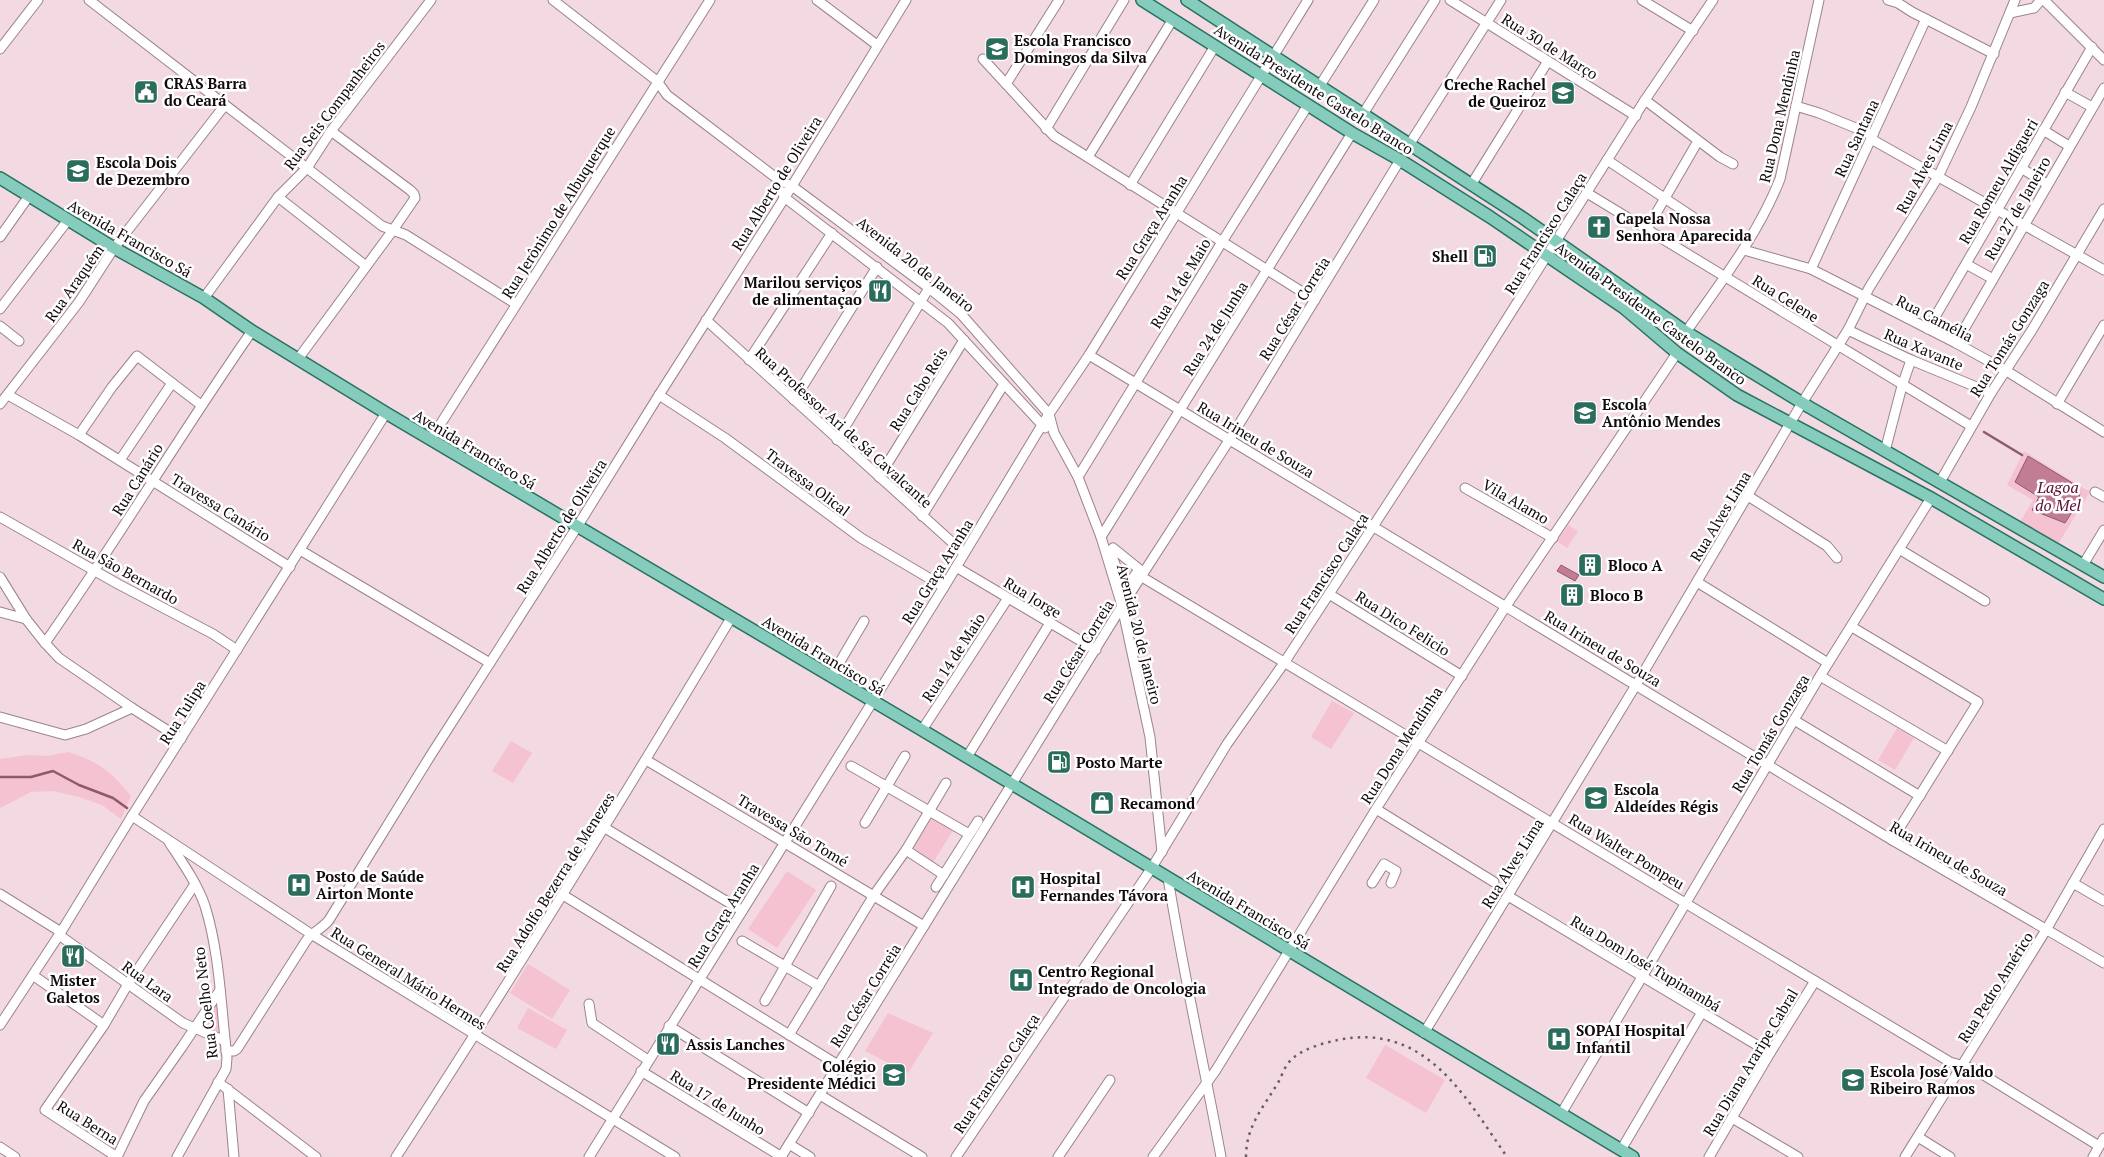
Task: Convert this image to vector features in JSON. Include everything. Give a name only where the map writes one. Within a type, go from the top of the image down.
[{"type":"main road","name":"Avenida Presidente Castelo Branco","points":[[1142,0],[1352,134],[1400,160],[1547,255],[1624,308],[1677,353],[1737,396],[1931,498],[2104,599]]},
{"type":"main road","name":"Avenida Presidente Castelo Branco","points":[[1187,0],[1472,185],[1686,332],[1802,403],[2104,577]]},
{"type":"main road","points":[[1201,36],[1214,17]]},
{"type":"main road","name":"Avenida Francisco Sá","points":[[0,178],[114,248],[204,298],[252,331],[386,413],[922,730],[1633,1157]]},
{"type":"street","points":[[0,49],[38,0]]},
{"type":"street","points":[[88,0],[382,226],[406,235],[516,304]]},
{"type":"street","name":"Rua Seis Companheiros","points":[[204,298],[278,197],[307,168],[331,131],[431,0]]},
{"type":"street","name":"Avenida 20 de Janeiro","points":[[553,0],[657,81],[667,95],[929,288],[961,314],[1049,414],[1054,433],[1078,477],[1101,537],[1122,606],[1150,737],[1162,852]]},
{"type":"street","name":"Rua Jerônimo de Albuquerque","points":[[431,439],[710,0]]},
{"type":"street","points":[[817,0],[878,45]]},
{"type":"street","name":"Rua Alberto de Oliveira","points":[[226,1051],[237,1049],[311,934],[320,930],[329,920],[429,758],[792,186],[906,0]]},
{"type":"street","points":[[1006,84],[1059,0]]},
{"type":"street","points":[[1046,129],[1124,0]]},
{"type":"street","name":"Rua Graça Aranha","points":[[588,1157],[956,567],[1041,426],[1089,355],[1308,0]]},
{"type":"street","points":[[1319,87],[1374,0]]},
{"type":"street","points":[[1363,114],[1435,0]]},
{"type":"street","name":"Rua 30 de Março","points":[[1450,0],[1636,116]]},
{"type":"street","points":[[1409,144],[1501,0]]},
{"type":"street","points":[[1642,0],[1693,31]]},
{"type":"street","name":"Rua Francisco Calaça","points":[[956,1157],[1082,968],[1152,869],[1227,744],[1329,594],[1607,160],[1713,0]]},
{"type":"street","name":"Rua Dona Mendinha","points":[[1686,332],[1744,250],[1770,204],[1780,179],[1819,0]]},
{"type":"street","points":[[1888,0],[1907,3],[1926,19],[1994,54]]},
{"type":"street","name":"Rua Alves Lima","points":[[1424,1032],[1698,582],[1802,403],[1848,330],[1865,297],[1938,177],[1971,107],[2015,0]]},
{"type":"street","points":[[2010,13],[2034,8],[2043,0],[2104,60]]},
{"type":"street","points":[[1088,157],[1173,19]]},
{"type":"street","name":"Rua Santana","points":[[1811,269],[1926,19]]},
{"type":"street","points":[[1130,185],[1215,46]]},
{"type":"street","name":"Rua Romeu Aldigueri","points":[[1928,329],[2092,47]]},
{"type":"street","points":[[983,59],[1054,136],[1315,300]]},
{"type":"street","points":[[1472,185],[1548,61]]},
{"type":"street","name":"Rua 27 de Janeiro","points":[[1956,343],[2104,88]]},
{"type":"street","points":[[2065,92],[2092,107]]},
{"type":"street","points":[[1646,100],[1698,141],[1732,164]]},
{"type":"street","name":"Rua 14 de Maio","points":[[1078,477],[1308,105]]},
{"type":"street","name":"Rua Araquém","points":[[0,404],[73,309],[114,248],[225,106]]},
{"type":"street","points":[[1796,106],[1820,113],[1872,138],[2104,270]]},
{"type":"street","points":[[2043,130],[2069,146]]},
{"type":"street","points":[[298,359],[413,203],[414,194],[331,131]]},
{"type":"street","name":"Rua 24 de Junha","points":[[1101,537],[1352,134]]},
{"type":"street","points":[[1647,229],[1698,141]]},
{"type":"street","name":"Rua César Correia","points":[[782,1157],[1122,606],[1230,439],[1400,160]]},
{"type":"street","points":[[1607,160],[1693,217]]},
{"type":"street","points":[[2021,168],[2047,184]]},
{"type":"street","points":[[780,180],[784,197]]},
{"type":"street","name":"Rua Celene","points":[[1587,193],[1902,386],[1971,426]]},
{"type":"street","points":[[0,237],[29,196]]},
{"type":"street","points":[[278,197],[366,266]]},
{"type":"street","name":"Avenida 20 de Janeiro","points":[[784,197],[948,323],[1041,426],[1054,433]]},
{"type":"street","name":"Rua Tomás Gonzaga","points":[[1940,482],[1971,426],[2032,330],[2104,210]]},
{"type":"street","points":[[0,309],[68,220]]},
{"type":"street","points":[[749,360],[832,233]]},
{"type":"street","name":"Rua Camélia","points":[[1744,250],[1811,269],[2005,370],[2104,432]]},
{"type":"street","points":[[1966,264],[1993,279]]},
{"type":"street","points":[[794,400],[877,267]]},
{"type":"street","points":[[837,440],[929,288]]},
{"type":"street","name":"Rua Professor Ari de Sá Cavalcante","points":[[706,320],[964,553]]},
{"type":"street","points":[[2057,404],[2104,325]]},
{"type":"street","points":[[0,326],[19,341]]},
{"type":"street","name":"Rua Xavante","points":[[1848,330],[1912,360],[1991,393]]},
{"type":"street","name":"Rua Canário","points":[[44,643],[95,571],[201,405],[252,331]]},
{"type":"street","name":"Rua Cabo Reis","points":[[879,477],[964,340]]},
{"type":"street","name":"Rua Dona Mendinha","points":[[1154,1157],[1216,1070],[1376,809],[1506,606],[1522,588],[1553,538],[1677,353]]},
{"type":"street","name":"Rua Irineu de Souza","points":[[1089,355],[1892,840],[2104,963]]},
{"type":"street","points":[[79,435],[136,356],[201,405]]},
{"type":"street","points":[[1885,451],[1902,386],[1912,360]]},
{"type":"street","points":[[120,460],[172,383]]},
{"type":"street","points":[[922,516],[1004,384]]},
{"type":"street","name":"Travessa Canário","points":[[8,394],[120,460],[290,567]]},
{"type":"street","name":"Travessa Olical","points":[[658,395],[725,438],[860,538],[944,586]]},
{"type":"street","name":"Rua Tulipa","points":[[0,1025],[34,976],[132,816],[386,413]]},
{"type":"street","name":"Vila Alamo","points":[[1465,488],[1553,538]]},
{"type":"street","points":[[2095,492],[2104,497]]},
{"type":"street","points":[[1748,496],[1827,546],[1837,558]]},
{"type":"street","name":"Rua Tomás Gonzaga","points":[[1561,1114],[1820,676],[1931,498]]},
{"type":"street","name":"Rua São Bernardo","points":[[0,517],[95,571],[213,634],[237,650]]},
{"type":"street","points":[[2083,565],[2104,530]]},
{"type":"street","points":[[1899,549],[1985,601]]},
{"type":"street","points":[[300,550],[490,664]]},
{"type":"street","name":"Rua Jorge","points":[[956,567],[1096,650]]},
{"type":"street","points":[[0,576],[26,619],[44,643],[75,670],[181,739]]},
{"type":"street","name":"Rua Walter Pompeu","points":[[1142,577],[1950,1062],[1974,1069],[2102,1142]]},
{"type":"street","points":[[1698,582],[1828,663]]},
{"type":"street","name":"Rua Dico Felicio","points":[[1329,594],[1462,676]]},
{"type":"street","name":"Rua 14 de Maio","points":[[922,730],[1008,598]]},
{"type":"street","points":[[0,612],[26,619]]},
{"type":"street","name":"Rua Adolfo Bezerra de Menezes","points":[[396,1157],[606,828],[731,618]]},
{"type":"street","points":[[831,677],[864,621]]},
{"type":"street","points":[[967,757],[1050,623]]},
{"type":"street","points":[[1852,626],[1978,702],[1892,840]]},
{"type":"street","points":[[1820,676],[1948,751]]},
{"type":"street","points":[[0,717],[65,734],[86,729],[132,708]]},
{"type":"street","points":[[1794,720],[1920,796]]},
{"type":"street","points":[[865,823],[906,756]]},
{"type":"street","name":"Travessa São Tomé","points":[[646,760],[785,841],[924,926]]},
{"type":"street","points":[[851,766],[970,834]]},
{"type":"street","points":[[789,1035],[874,896],[906,850],[946,782]]},
{"type":"street","points":[[1376,809],[1494,882]]},
{"type":"street","name":"Rua General Mário Hermes","points":[[132,816],[311,934],[675,1157]]},
{"type":"street","points":[[936,887],[978,821]]},
{"type":"street","points":[[606,828],[742,910]]},
{"type":"street","name":"Rua Pedro Américo","points":[[1905,1157],[2046,930],[2104,828]]},
{"type":"street","name":"Rua Coelho Neto","points":[[166,838],[195,884],[205,906],[216,956],[226,1051],[226,1069],[218,1082]]},
{"type":"street","points":[[906,850],[944,875]]},
{"type":"street","points":[[1372,884],[1384,864],[1396,870],[1390,883]]},
{"type":"street","points":[[1168,878],[1181,962],[1207,1081],[1221,1157]]},
{"type":"street","points":[[2073,883],[2104,901]]},
{"type":"street","points":[[34,976],[104,1025],[128,984],[195,884]]},
{"type":"street","points":[[765,1001],[831,886]]},
{"type":"street","name":"Rua Lara","points":[[0,894],[60,934],[184,1023],[225,1041]]},
{"type":"street","points":[[563,895],[838,1065]]},
{"type":"street","name":"Rua Dom José Tupinambá","points":[[1508,896],[1770,1053]]},
{"type":"street","points":[[742,941],[819,986]]},
{"type":"street","name":"Rua Diana Araripe Cabral","points":[[1709,1157],[1815,981]]},
{"type":"street","points":[[117,1157],[144,1101],[220,990]]},
{"type":"street","points":[[589,1004],[592,1023],[648,1060]]},
{"type":"street","points":[[1621,1150],[1702,1012]]},
{"type":"street","name":"Rua Berna","points":[[104,1025],[45,1110],[117,1157]]},
{"type":"street","points":[[670,1026],[809,1113]]},
{"type":"street","name":"Rua 17 de Junho","points":[[640,1071],[782,1157]]},
{"type":"street","points":[[1058,1157],[1110,1080]]},
{"type":"street","points":[[177,1157],[218,1082],[316,1157]]},
{"type":"street","points":[[228,1089],[234,1157]]},
{"type":"street","points":[[820,1095],[922,1157]]},
{"type":"street","points":[[1732,1118],[1798,1157]]},
{"type":"street","points":[[1918,1137],[1950,1157]]},
{"type":"street","points":[[2093,1157],[2102,1142]]},
{"type":"street","points":[[789,1144],[810,1157]]},
{"type":"street","points":[[0,1148],[15,1157]]},
{"type":"shaded area","points":[[2024,451],[2090,492],[2058,544],[2020,522],[2033,500],[2007,485]],"holes":[[[2039,497],[2079,501],[2065,523],[2033,510]]]},
{"type":"shaded area","points":[[1568,525],[1578,531],[1567,548],[1557,541]]},
{"type":"shaded area","points":[[1332,701],[1354,713],[1331,749],[1311,737]]},
{"type":"shaded area","points":[[1897,728],[1914,738],[1895,770],[1878,760]]},
{"type":"shaded area","points":[[511,741],[532,753],[513,783],[492,771]]},
{"type":"shaded area","points":[[68,752],[104,768],[131,796],[121,819],[102,805],[53,791],[31,792],[0,808],[0,759],[28,755],[48,756]]},
{"type":"shaded area","points":[[932,816],[954,829],[932,864],[910,851]]},
{"type":"shaded area","points":[[787,871],[816,890],[777,948],[748,929]]},
{"type":"shaded area","points":[[528,964],[570,990],[552,1019],[510,993]]},
{"type":"shaded area","points":[[216,997],[220,1034],[218,1035],[200,1024]]},
{"type":"shaded area","points":[[528,1008],[567,1030],[556,1049],[517,1028]]},
{"type":"shaded area","points":[[888,1013],[933,1033],[908,1073],[865,1051]]},
{"type":"shaded area","points":[[1385,1045],[1445,1080],[1426,1113],[1366,1078]]},
{"type":"water","name":"Lagoa do Mel","points":[[2028,456],[2074,484],[2080,491],[2079,501],[2065,523],[2032,510],[2039,497],[2015,482]]},
{"type":"water","points":[[1561,565],[1579,575],[1575,581],[1557,571]]},
{"type":"waterway","points":[[1984,432],[2022,455]]},
{"type":"waterway","points":[[0,777],[31,777],[53,771],[79,785],[113,798],[127,808]]},
{"type":"railway","points":[[1246,1157],[1252,1126],[1290,1061],[1300,1053],[1319,1045],[1338,1040],[1369,1037],[1395,1042],[1419,1053],[1439,1069],[1458,1088],[1507,1157]]},
{"type":"place","name":"Escola Francisco Domingos da Silva","points":[[997,49]]},
{"type":"place","name":"CRAS Barra do Ceará","points":[[146,92]]},
{"type":"place","name":"Creche Rachel de Queiroz","points":[[1563,93]]},
{"type":"place","name":"Escola Dois de Dezembro","points":[[78,171]]},
{"type":"place","name":"Capela Nossa Senhora Aparecida","points":[[1599,227]]},
{"type":"place","name":"Shell","points":[[1485,256]]},
{"type":"place","name":"Marilou serviços de alimentaçao","points":[[880,291]]},
{"type":"place","name":"Escola Antônio Mendes","points":[[1585,413]]},
{"type":"place","name":"Bloco A","points":[[1590,565]]},
{"type":"place","name":"Bloco B","points":[[1572,595]]},
{"type":"place","name":"Posto Marte","points":[[1059,762]]},
{"type":"place","name":"Escola Aldeídes Régis","points":[[1596,798]]},
{"type":"place","name":"Recamond","points":[[1102,803]]},
{"type":"place","name":"Posto de Saúde Airton Monte","points":[[299,885]]},
{"type":"place","name":"Hospital Fernandes Távora","points":[[1023,887]]},
{"type":"place","name":"Mister Galetos","points":[[73,956]]},
{"type":"place","name":"Centro Regional Integrado de Oncologia","points":[[1021,980]]},
{"type":"place","name":"SOPAI Hospital Infantil","points":[[1559,1039]]},
{"type":"place","name":"Assis Lanches","points":[[668,1044]]},
{"type":"place","name":"Colégio Presidente Médici","points":[[894,1075]]},
{"type":"place","name":"Escola José Valdo Ribeiro Ramos","points":[[1853,1080]]}]
